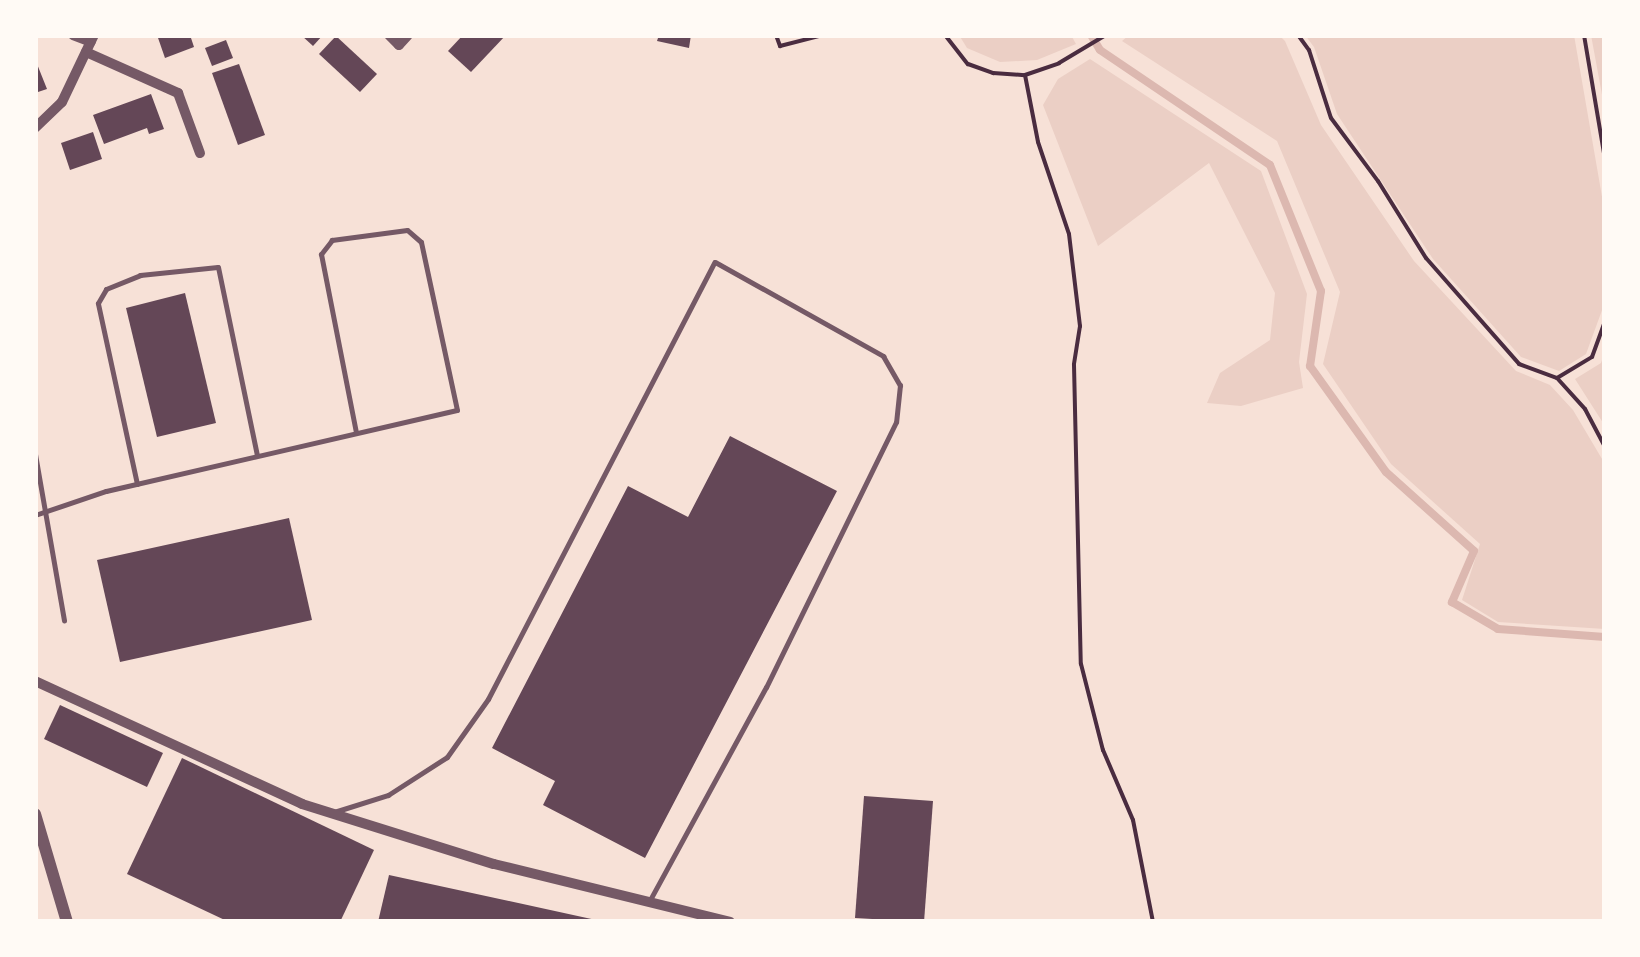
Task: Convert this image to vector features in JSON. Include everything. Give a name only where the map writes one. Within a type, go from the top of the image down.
[{"type":"street","points":[[73,35],[178,93],[200,153]]},
{"type":"street","points":[[389,35],[399,45],[408,35]]},
{"type":"street","points":[[35,128],[62,102],[91,43]]},
{"type":"street","points":[[35,680],[302,804],[494,864],[730,922]]},
{"type":"street","points":[[35,814],[66,922]]},
{"type":"lane","points":[[35,516],[137,484],[457,410],[420,242],[407,230],[332,240],[321,254],[356,432]]},
{"type":"lane","points":[[331,814],[388,795],[448,757],[488,699],[715,262],[883,356],[900,385],[896,422],[766,687],[650,900]]},
{"type":"lane","points":[[137,484],[98,303],[106,289],[140,275],[218,267],[258,456]]},
{"type":"lane","points":[[35,454],[64,620]]},
{"type":"path","points":[[776,35],[780,46],[822,35]]},
{"type":"path","points":[[945,35],[968,64],[993,73],[1025,75],[1058,64],[1106,35]]},
{"type":"path","points":[[1298,35],[1309,50],[1331,118],[1426,258],[1519,364],[1557,378],[1585,409],[1605,447]]},
{"type":"path","points":[[1584,35],[1605,159]]},
{"type":"path","points":[[1025,75],[1038,142],[1068,234],[1080,326],[1074,365],[1081,664],[1103,750],[1133,820],[1153,922]]},
{"type":"path","points":[[1557,378],[1592,358],[1605,320]]},
{"type":"shaded area","points":[[959,35],[1071,35],[1076,44],[1037,60],[1000,62],[967,48]]},
{"type":"shaded area","points":[[1129,35],[1279,35],[1285,41],[1321,125],[1414,261],[1516,371],[1550,385],[1573,410],[1605,464],[1605,629],[1498,622],[1462,600],[1480,544],[1391,464],[1323,364],[1340,292],[1277,141],[1122,41]]},
{"type":"shaded area","points":[[1305,35],[1574,35],[1605,214],[1605,302],[1586,354],[1559,371],[1521,357],[1433,259],[1337,114],[1314,47]]},
{"type":"shaded area","points":[[1591,35],[1605,35],[1605,111]]},
{"type":"shaded area","points":[[1090,59],[1261,171],[1307,294],[1299,362],[1303,388],[1241,406],[1207,403],[1220,373],[1270,340],[1275,293],[1209,163],[1098,246],[1043,105],[1058,79]]},
{"type":"shaded area","points":[[1605,351],[1605,426],[1575,379],[1601,363]]},
{"type":"building","points":[[157,35],[190,35],[194,47],[165,58]]},
{"type":"building","points":[[301,35],[323,35],[313,46]]},
{"type":"building","points":[[463,35],[506,35],[471,72],[448,51]]},
{"type":"building","points":[[659,35],[691,35],[689,48],[657,41]]},
{"type":"building","points":[[336,36],[377,74],[360,92],[319,54]]},
{"type":"building","points":[[226,40],[233,58],[212,66],[205,48]]},
{"type":"building","points":[[35,59],[47,89],[35,93]]},
{"type":"building","points":[[239,64],[265,135],[238,145],[212,73]]},
{"type":"building","points":[[151,94],[164,129],[149,134],[147,128],[104,144],[93,115]]},
{"type":"building","points":[[93,132],[102,159],[70,170],[61,143]]},
{"type":"building","points":[[185,293],[216,423],[157,437],[126,308]]},
{"type":"building","points":[[730,436],[837,491],[645,858],[543,805],[555,781],[492,748],[628,486],[688,517]]},
{"type":"building","points":[[289,518],[312,620],[120,662],[97,560]]},
{"type":"building","points":[[60,705],[163,753],[147,787],[44,739]]},
{"type":"building","points":[[182,758],[374,850],[340,922],[229,922],[127,874]]},
{"type":"building","points":[[864,796],[933,801],[924,922],[855,918]]},
{"type":"building","points":[[389,875],[596,920],[378,922]]},
{"type":"waterway","points":[[1091,35],[1100,50],[1270,165],[1321,291],[1310,366],[1386,472],[1474,551],[1452,602],[1498,629],[1605,637]]}]
